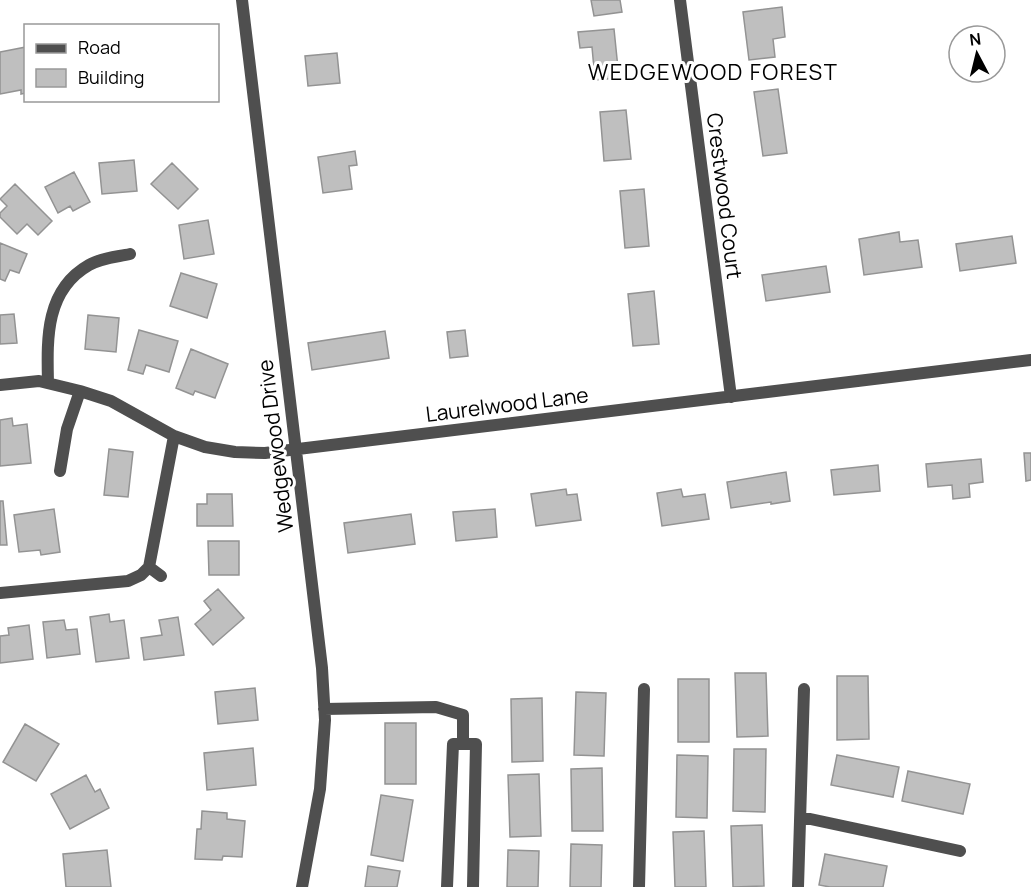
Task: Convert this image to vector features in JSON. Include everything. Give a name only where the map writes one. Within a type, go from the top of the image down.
[{"type":"street","name":"Wedgewood Drive","points":[[242,0],[322,668],[325,720],[320,789],[302,887]]},
{"type":"street","name":"Crestwood Court","points":[[680,0],[731,397]]},
{"type":"street","points":[[48,383],[47,354],[50,325],[61,291],[73,276],[89,265],[130,254]]},
{"type":"street","name":"Laurelwood Lane","points":[[0,385],[39,381],[80,391],[111,401],[174,436],[205,447],[235,452],[265,453],[1031,360]]},
{"type":"street","points":[[60,471],[67,429],[80,391]]},
{"type":"street","points":[[0,593],[128,581],[141,575],[149,567],[174,436]]},
{"type":"street","points":[[149,567],[161,576]]},
{"type":"street","points":[[639,887],[644,689]]},
{"type":"street","points":[[798,887],[804,689]]},
{"type":"street","points":[[324,709],[436,706],[463,715],[463,744]]},
{"type":"street","points":[[447,887],[453,744],[476,744],[473,887]]},
{"type":"street","points":[[801,817],[960,851]]},
{"type":"building","points":[[591,0],[620,0],[622,12],[594,16]]},
{"type":"building","points":[[782,7],[785,37],[773,39],[775,57],[749,60],[743,12]]},
{"type":"building","points":[[614,29],[619,78],[595,80],[592,47],[580,48],[578,32]]},
{"type":"building","points":[[24,47],[24,93],[21,94],[21,90],[0,94],[0,52]]},
{"type":"building","points":[[337,53],[340,83],[308,86],[305,56]]},
{"type":"building","points":[[778,89],[787,153],[763,156],[754,92]]},
{"type":"building","points":[[626,110],[631,159],[604,161],[600,112]]},
{"type":"building","points":[[355,151],[357,165],[349,166],[352,189],[323,193],[318,157]]},
{"type":"building","points":[[134,160],[137,191],[102,194],[99,163]]},
{"type":"building","points":[[172,163],[198,189],[178,209],[151,184]]},
{"type":"building","points":[[74,172],[90,202],[73,211],[70,206],[58,213],[45,187]]},
{"type":"building","points":[[15,184],[52,221],[38,235],[27,224],[17,234],[0,217],[0,213],[7,206],[0,199]]},
{"type":"building","points":[[644,189],[649,246],[625,248],[620,191]]},
{"type":"building","points":[[208,220],[214,254],[184,259],[179,225]]},
{"type":"building","points":[[899,232],[900,242],[918,240],[922,267],[864,275],[859,239]]},
{"type":"building","points":[[1012,236],[1016,263],[960,271],[956,244]]},
{"type":"building","points":[[0,243],[27,254],[19,273],[10,270],[5,281],[0,279]]},
{"type":"building","points":[[826,266],[830,292],[766,301],[762,275]]},
{"type":"building","points":[[181,273],[217,284],[207,318],[170,306]]},
{"type":"building","points":[[654,291],[659,344],[633,346],[628,294]]},
{"type":"building","points":[[14,314],[17,343],[0,344],[0,315]]},
{"type":"building","points":[[88,315],[119,318],[116,352],[85,349]]},
{"type":"building","points":[[139,330],[178,341],[169,372],[146,365],[143,374],[128,370]]},
{"type":"building","points":[[465,330],[468,356],[450,358],[447,332]]},
{"type":"building","points":[[385,331],[389,358],[312,370],[308,343]]},
{"type":"building","points":[[191,349],[228,364],[215,398],[195,391],[193,395],[176,388]]},
{"type":"building","points":[[12,418],[13,426],[27,424],[31,463],[0,466],[0,420]]},
{"type":"building","points":[[109,449],[133,452],[128,497],[104,495]]},
{"type":"building","points":[[1024,453],[1031,453],[1031,480],[1026,481]]},
{"type":"building","points":[[981,459],[983,482],[969,484],[970,497],[953,499],[952,485],[928,487],[926,464]]},
{"type":"building","points":[[878,465],[880,491],[834,495],[831,470]]},
{"type":"building","points":[[786,472],[790,501],[731,508],[727,482]]},
{"type":"building","points":[[566,489],[567,495],[577,494],[581,520],[536,526],[531,494]]},
{"type":"building","points":[[681,489],[683,497],[705,494],[709,519],[662,526],[657,493]]},
{"type":"building","points":[[207,494],[232,494],[233,526],[197,526],[197,504],[207,504]]},
{"type":"building","points":[[0,501],[3,501],[7,545],[0,545]]},
{"type":"building","points":[[54,509],[60,552],[41,555],[40,550],[19,552],[14,515]]},
{"type":"building","points":[[495,509],[497,537],[456,541],[453,512]]},
{"type":"building","points":[[411,514],[415,544],[348,553],[344,523]]},
{"type":"building","points":[[208,541],[239,541],[239,575],[209,575]]},
{"type":"building","points":[[218,589],[244,618],[213,645],[195,624],[211,610],[204,601]]},
{"type":"building","points":[[109,614],[110,622],[124,620],[129,658],[96,662],[90,617]]},
{"type":"building","points":[[178,617],[184,655],[144,660],[141,638],[162,635],[159,620]]},
{"type":"building","points":[[64,620],[66,630],[77,629],[80,654],[47,658],[43,622]]},
{"type":"building","points":[[29,625],[33,659],[0,663],[0,636],[9,635],[8,628]]},
{"type":"building","points":[[735,673],[766,673],[768,736],[737,737]]},
{"type":"building","points":[[837,676],[868,676],[869,739],[837,740]]},
{"type":"building","points":[[678,679],[709,679],[709,742],[678,742]]},
{"type":"building","points":[[255,688],[258,720],[218,724],[215,692]]},
{"type":"building","points":[[576,692],[606,693],[604,756],[574,755]]},
{"type":"building","points":[[542,698],[543,761],[512,762],[511,699]]},
{"type":"building","points":[[385,723],[416,723],[416,784],[385,784]]},
{"type":"building","points":[[25,724],[59,744],[36,781],[3,762]]},
{"type":"building","points":[[253,748],[256,785],[207,790],[204,753]]},
{"type":"building","points":[[734,749],[766,749],[765,812],[733,811]]},
{"type":"building","points":[[677,755],[708,756],[707,818],[676,817]]},
{"type":"building","points":[[837,755],[899,767],[893,797],[831,785]]},
{"type":"building","points":[[602,768],[603,831],[572,831],[571,769]]},
{"type":"building","points":[[908,771],[970,784],[963,814],[902,801]]},
{"type":"building","points":[[539,774],[541,836],[510,837],[508,775]]},
{"type":"building","points":[[86,775],[95,792],[100,789],[109,808],[70,829],[51,794]]},
{"type":"building","points":[[381,795],[413,800],[403,861],[371,855]]},
{"type":"building","points":[[202,811],[227,813],[227,819],[245,821],[242,857],[223,856],[222,860],[195,859],[197,829],[201,829]]},
{"type":"building","points":[[762,825],[764,886],[733,887],[731,826]]},
{"type":"building","points":[[704,831],[706,887],[675,887],[673,832]]},
{"type":"building","points":[[571,844],[602,845],[601,887],[570,887]]},
{"type":"building","points":[[107,850],[111,887],[66,887],[63,854]]},
{"type":"building","points":[[508,850],[539,851],[538,887],[507,887]]},
{"type":"building","points":[[825,854],[887,866],[883,887],[819,885]]},
{"type":"building","points":[[368,866],[400,871],[397,887],[365,887]]},
{"type":"district","name":"WEDGEWOOD FOREST","points":[[713,72]]}]
